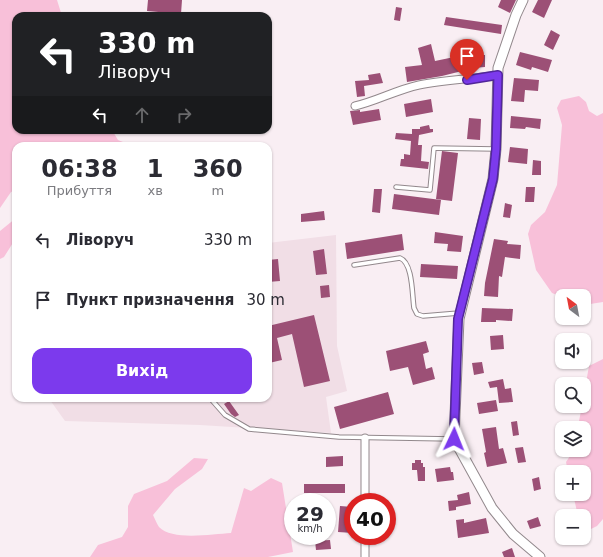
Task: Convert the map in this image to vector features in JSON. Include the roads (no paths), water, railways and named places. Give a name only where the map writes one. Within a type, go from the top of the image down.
[{"type":"street","points":[[523,0],[505,46],[498,75],[496,149],[493,179],[458,319],[454,439],[492,508],[513,534],[540,557]]},
{"type":"street","points":[[355,106],[373,102],[401,90],[420,85],[498,75]]},
{"type":"street","points":[[365,438],[365,493]]},
{"type":"street","points":[[365,545],[365,557]]},
{"type":"lane","points":[[396,187],[430,190],[434,148],[496,149]]},
{"type":"lane","points":[[354,265],[400,258],[403,259],[409,268],[414,308],[417,314],[423,316],[460,313]]},
{"type":"lane","points":[[214,402],[225,415],[249,429],[339,437],[454,439]]}]
